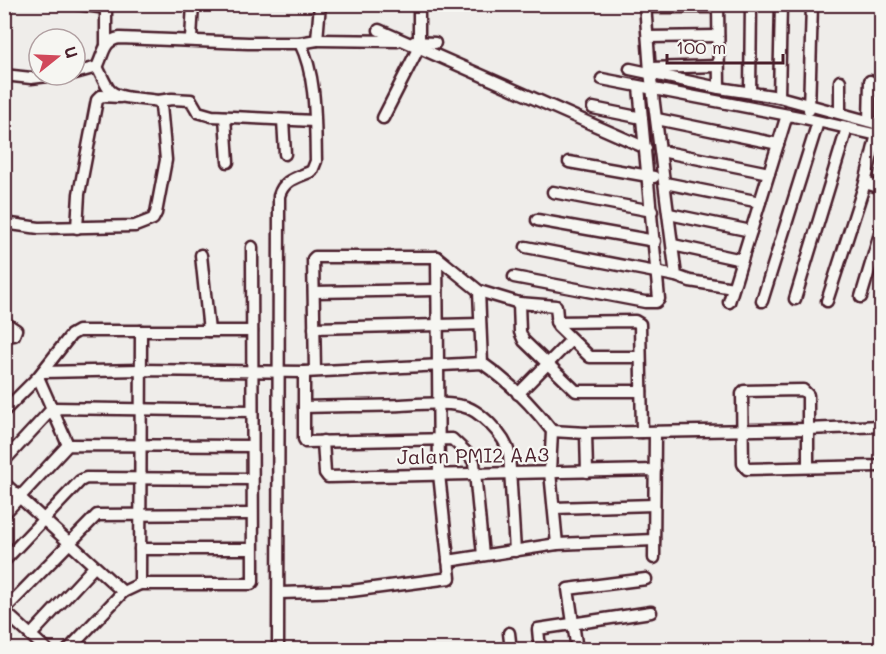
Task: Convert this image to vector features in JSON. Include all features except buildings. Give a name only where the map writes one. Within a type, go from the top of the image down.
[{"type":"street","points":[[4,6],[9,4]]},
{"type":"street","points":[[77,4],[106,6],[106,44],[97,67],[109,90],[120,97]]},
{"type":"street","points":[[191,39],[193,4]]},
{"type":"street","points":[[317,40],[320,4]]},
{"type":"street","points":[[383,118],[419,42],[419,4]]},
{"type":"street","points":[[750,92],[751,4]]},
{"type":"street","points":[[779,97],[781,4]]},
{"type":"street","points":[[762,301],[813,120],[809,105],[812,4]]},
{"type":"street","points":[[676,276],[650,70],[645,6],[718,6],[719,88]]},
{"type":"street","points":[[379,30],[646,148]]},
{"type":"street","points":[[648,37],[718,36]]},
{"type":"street","points":[[106,44],[110,40],[120,38],[300,43],[317,40],[435,43]]},
{"type":"street","points":[[278,650],[279,196],[283,185],[314,168],[313,101],[306,55],[300,43]]},
{"type":"street","points":[[630,69],[718,66]]},
{"type":"street","points":[[87,70],[97,67]]},
{"type":"street","points":[[650,70],[719,88],[779,97],[840,113],[878,128]]},
{"type":"street","points":[[4,75],[27,78]]},
{"type":"street","points":[[602,79],[847,128],[878,128]]},
{"type":"street","points":[[840,81],[840,113]]},
{"type":"street","points":[[827,301],[865,183],[878,128],[870,81]]},
{"type":"street","points":[[514,278],[645,302],[656,302],[659,298],[639,87]]},
{"type":"street","points":[[77,228],[79,194],[100,96],[140,97],[158,101],[191,100],[201,114],[314,121]]},
{"type":"street","points":[[4,223],[30,228],[77,228],[135,226],[153,219],[159,205],[166,160],[161,105],[158,101]]},
{"type":"street","points":[[593,108],[642,118]]},
{"type":"street","points":[[729,302],[787,115]]},
{"type":"street","points":[[225,117],[228,162]]},
{"type":"street","points":[[657,119],[778,144]]},
{"type":"street","points":[[284,120],[285,154]]},
{"type":"street","points":[[795,299],[847,128]]},
{"type":"street","points":[[661,152],[769,173]]},
{"type":"street","points":[[569,162],[664,179],[760,202]]},
{"type":"street","points":[[865,183],[882,188]]},
{"type":"street","points":[[553,192],[652,211]]},
{"type":"street","points":[[669,214],[751,231]]},
{"type":"street","points":[[537,220],[655,241]]},
{"type":"street","points":[[861,297],[882,227]]},
{"type":"street","points":[[673,245],[742,260]]},
{"type":"street","points":[[68,650],[123,592],[140,584],[251,584],[253,582],[252,247]]},
{"type":"street","points":[[526,247],[734,288]]},
{"type":"street","points":[[201,255],[209,331]]},
{"type":"street","points":[[483,555],[475,474],[471,456],[457,442],[452,439],[439,439],[309,443],[304,439],[304,407],[314,328],[313,259],[317,256],[437,257],[479,291],[519,303],[556,306],[558,327],[590,357],[640,357]]},
{"type":"street","points":[[279,593],[351,591],[450,578],[439,474],[437,257]]},
{"type":"street","points":[[314,292],[438,290]]},
{"type":"street","points":[[479,291],[482,363]]},
{"type":"street","points":[[519,303],[521,337],[576,391],[641,391]]},
{"type":"street","points":[[4,322],[16,330],[14,335],[4,336]]},
{"type":"street","points":[[556,322],[638,322],[641,327],[642,432]]},
{"type":"street","points":[[314,328],[480,324]]},
{"type":"street","points":[[4,411],[40,374],[71,335],[78,331],[252,331]]},
{"type":"street","points":[[140,584],[141,331]]},
{"type":"street","points":[[518,394],[571,340]]},
{"type":"street","points":[[40,374],[140,370],[310,371],[482,363],[496,372],[552,431],[655,432],[882,426]]},
{"type":"street","points":[[40,374],[68,445]]},
{"type":"street","points":[[808,467],[808,395],[803,390],[744,392],[742,394],[743,464],[747,469],[878,466],[882,462]]},
{"type":"street","points":[[304,407],[438,404],[463,406],[474,410],[503,438],[509,453],[515,550]]},
{"type":"street","points":[[4,461],[52,408],[252,411]]},
{"type":"street","points":[[552,431],[550,472],[557,544]]},
{"type":"street","points":[[654,558],[655,432]]},
{"type":"street","points":[[586,433],[587,472]]},
{"type":"street","name":"Jalan PMI2 AA3","points":[[323,441],[325,473],[328,477],[655,470]]},
{"type":"street","points":[[4,514],[68,445],[252,446]]},
{"type":"street","points":[[4,561],[80,481],[86,478],[252,479]]},
{"type":"street","points":[[4,483],[123,592]]},
{"type":"street","points":[[554,508],[654,505]]},
{"type":"street","points":[[47,650],[4,610],[97,515],[252,514]]},
{"type":"street","points":[[448,561],[557,544],[654,540]]},
{"type":"street","points":[[140,549],[252,549]]},
{"type":"street","points":[[31,635],[94,567]]},
{"type":"street","points":[[578,650],[568,589],[646,579]]},
{"type":"street","points":[[540,650],[538,629],[651,612]]},
{"type":"street","points":[[509,633],[511,650]]}]
